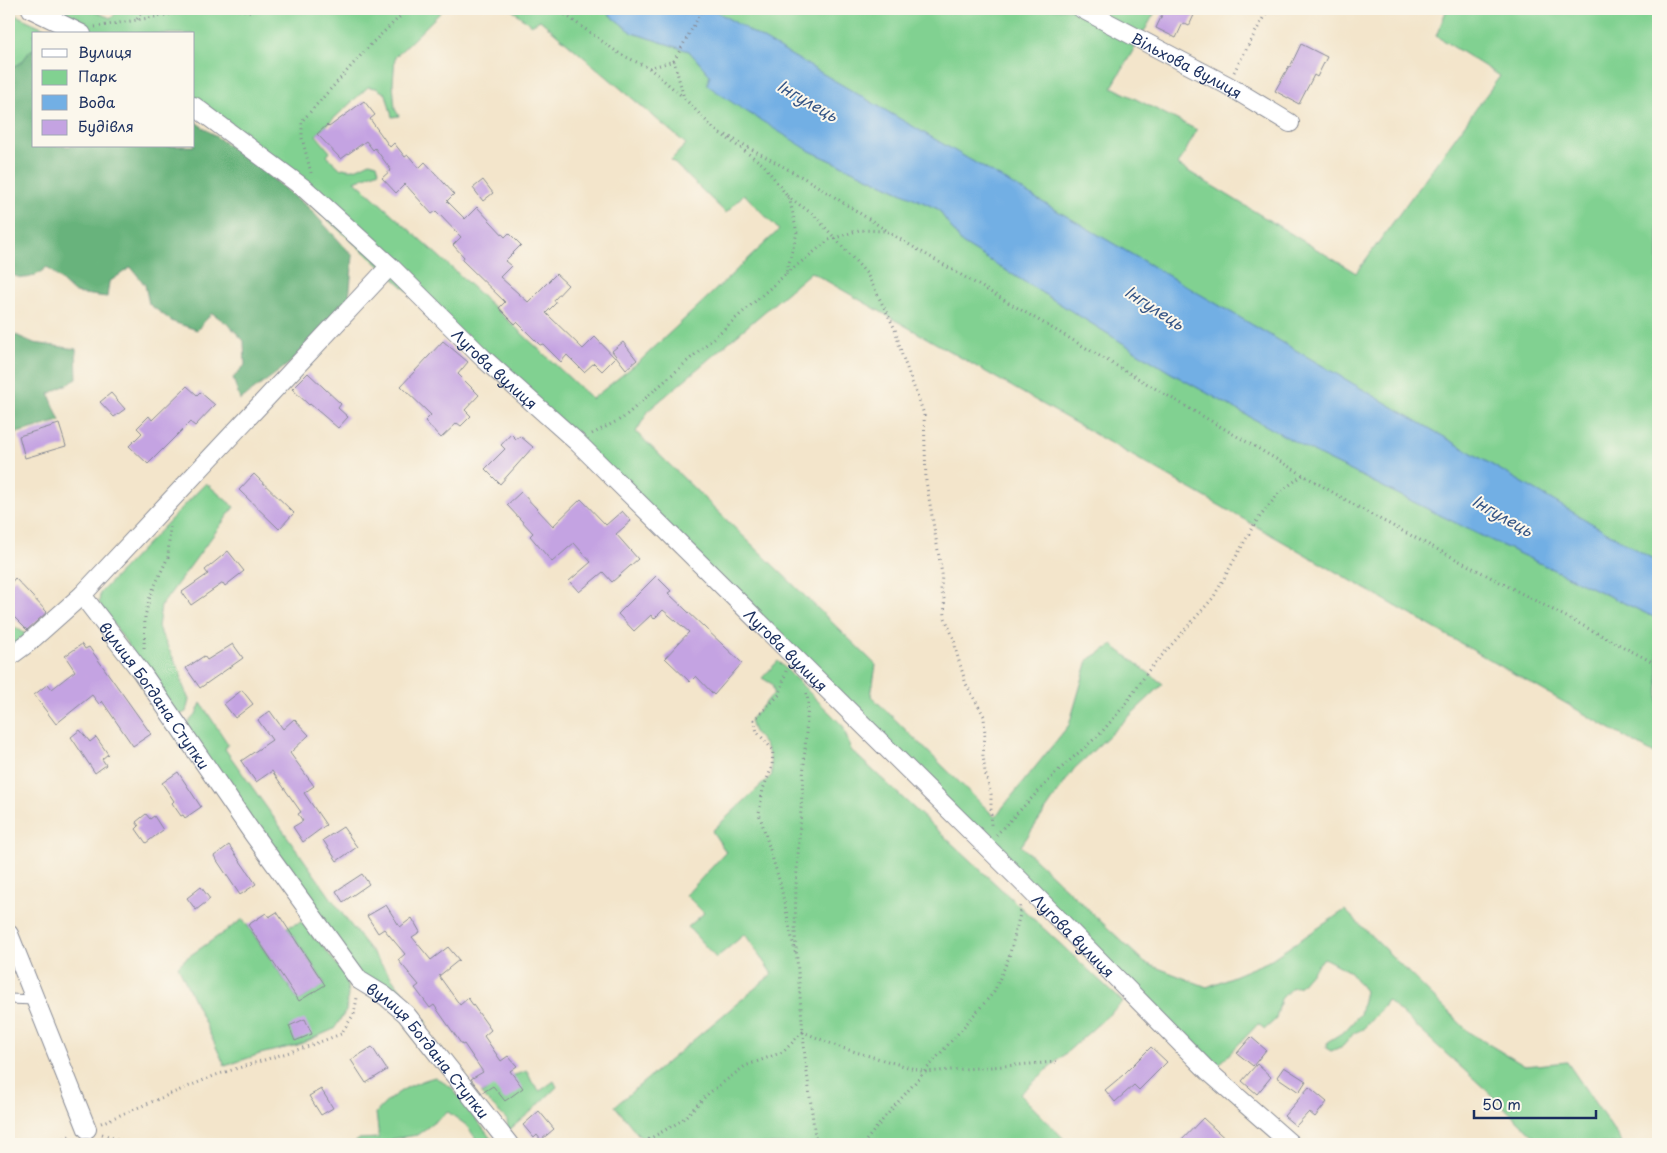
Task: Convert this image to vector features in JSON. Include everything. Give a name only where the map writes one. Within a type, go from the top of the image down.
[{"type":"street","points":[[31,9],[80,32]]},
{"type":"street","name":"Вільхова вулиця","points":[[1082,9],[1227,86],[1290,123]]},
{"type":"street","name":"Лугова вулиця","points":[[195,107],[305,189],[390,266],[484,358],[577,442],[1020,880],[1208,1071],[1291,1144]]},
{"type":"street","points":[[9,657],[28,643],[82,595],[390,266]]},
{"type":"street","name":"вулиця Богдана Ступки","points":[[82,595],[142,673],[359,980],[385,996],[406,1014],[509,1144]]},
{"type":"street","points":[[9,934],[87,1129]]},
{"type":"lane","points":[[9,998],[35,1000]]},
{"type":"path","points":[[136,20],[146,9]]},
{"type":"path","points":[[80,32],[202,9]]},
{"type":"path","points":[[234,9],[250,11],[275,9]]},
{"type":"path","points":[[305,189],[312,178],[302,138],[302,122],[372,43],[408,9]]},
{"type":"path","points":[[557,9],[620,54],[649,68],[684,98],[714,129],[764,165],[790,200],[797,233],[786,274]]},
{"type":"path","points":[[684,98],[674,61],[703,9]]},
{"type":"path","points":[[1227,86],[1268,9]]},
{"type":"path","points":[[649,68],[674,61]]},
{"type":"path","points":[[714,129],[811,182],[886,231],[1370,514],[1658,665]]},
{"type":"path","points":[[787,196],[814,214],[867,274],[895,329],[902,355],[924,414],[926,481],[942,574],[941,590],[944,599],[945,618],[954,639],[966,684],[984,716],[985,736],[983,755],[991,794],[992,839],[1058,770],[1100,734],[1124,706],[1149,670],[1213,598],[1255,523],[1279,493],[1303,475]]},
{"type":"path","points":[[577,442],[623,418],[786,274],[829,240],[859,230],[886,231]]},
{"type":"path","points":[[142,673],[145,618],[150,596],[168,557],[172,501]]},
{"type":"path","points":[[786,650],[786,676],[780,694],[754,720],[757,732],[773,750],[772,767],[763,789],[759,813],[780,883],[790,935],[797,959]]},
{"type":"path","points":[[803,667],[808,703],[796,885],[796,935],[803,1032],[816,1144]]},
{"type":"path","points":[[863,1144],[994,992],[1009,957],[1020,914],[1020,880]]},
{"type":"path","points":[[50,1144],[216,1075],[310,1046],[341,1034],[354,1014],[359,980]]},
{"type":"path","points":[[803,1032],[842,1048],[924,1072],[1056,1062]]},
{"type":"path","points":[[644,1142],[681,1121],[709,1093],[745,1066],[783,1052],[803,1032]]},
{"type":"path","points":[[87,1129],[133,1144]]},
{"type":"green space","points":[[40,9],[87,9],[111,18],[120,9],[444,9],[395,57],[393,83],[395,109],[399,116],[392,117],[386,94],[376,88],[368,87],[316,135],[330,152],[327,156],[341,169],[354,169],[370,162],[377,164],[379,171],[355,181],[452,268],[592,399],[641,360],[779,230],[744,194],[726,213],[671,160],[686,144],[540,20],[531,25],[511,9],[602,9],[633,33],[689,51],[710,75],[810,151],[938,209],[962,243],[1171,373],[1317,454],[1482,536],[1658,619],[1658,756],[811,272],[649,410],[636,432],[876,665],[871,696],[995,817],[1069,725],[1088,660],[1112,645],[1163,684],[1074,769],[1021,846],[1145,963],[1207,987],[1267,962],[1345,910],[1470,1033],[1525,1066],[1567,1062],[1623,1144],[1542,1144],[1387,1000],[1363,1029],[1354,1033],[1343,1046],[1331,1051],[1326,1048],[1327,1042],[1345,1031],[1360,1014],[1365,991],[1350,972],[1324,958],[1300,986],[1291,988],[1281,999],[1276,1019],[1265,1029],[1258,1024],[1214,1070],[616,476],[195,102],[195,32],[85,32]]},
{"type":"green space","points":[[712,9],[1157,9],[1112,87],[1197,130],[1178,165],[1356,273],[1500,76],[1436,36],[1447,9],[1658,9],[1658,562]]},
{"type":"green space","points":[[9,12],[46,29],[48,32],[32,32],[32,50],[22,62],[9,69]]},
{"type":"green space","points":[[32,50],[32,148],[195,148],[195,122],[255,164],[309,208],[353,256],[349,299],[290,363],[240,400],[233,378],[245,365],[244,341],[229,325],[212,313],[197,330],[173,322],[149,304],[145,285],[131,267],[109,282],[107,297],[75,293],[47,267],[29,278],[14,276],[9,273],[9,69],[22,62]]},
{"type":"green space","points":[[9,332],[34,343],[76,349],[77,379],[49,394],[60,421],[17,433],[9,430]]},
{"type":"green space","points":[[206,483],[234,507],[161,606],[158,627],[181,674],[182,683],[189,700],[186,712],[177,716],[99,603],[100,593]]},
{"type":"green space","points":[[9,623],[26,635],[9,649]]},
{"type":"green space","points":[[778,661],[843,726],[851,750],[1123,1002],[1020,1094],[1069,1144],[646,1144],[615,1106],[772,974],[745,934],[716,958],[688,927],[704,913],[686,895],[726,852],[712,831],[772,775],[768,751],[754,731],[750,720],[774,693],[772,684],[762,678]]},
{"type":"green space","points":[[201,703],[228,744],[225,749],[346,919],[427,1023],[422,1025],[356,973],[185,726],[196,714]]},
{"type":"green space","points":[[243,919],[299,1001],[325,984],[287,927],[301,922],[312,929],[313,938],[320,942],[346,977],[348,994],[346,1011],[334,1029],[298,1045],[260,1054],[225,1066],[178,966],[185,959]]},
{"type":"green space","points":[[527,1071],[532,1082],[540,1091],[554,1081],[557,1087],[508,1131],[507,1120],[481,1094],[487,1090],[484,1085]]},
{"type":"green space","points":[[435,1077],[452,1088],[495,1144],[480,1144],[466,1125],[448,1112],[417,1135],[392,1139],[387,1144],[352,1144],[359,1139],[379,1138],[376,1113],[382,1106],[402,1090]]},
{"type":"water","name":"Інгулець","points":[[602,9],[712,9],[1658,562],[1658,619],[1482,536],[1317,454],[1171,373],[962,243],[938,209],[810,151],[707,85],[710,75],[689,51],[633,33]]},
{"type":"building","points":[[1154,9],[1191,9],[1189,12],[1194,15],[1189,26],[1183,23],[1176,38],[1156,28],[1163,13]]},
{"type":"building","points":[[1301,44],[1327,57],[1317,77],[1314,75],[1299,104],[1275,91],[1290,67]]},
{"type":"building","points":[[364,101],[375,115],[370,119],[390,147],[394,143],[405,157],[408,155],[419,168],[425,162],[454,194],[447,201],[465,219],[477,207],[505,237],[509,233],[521,245],[505,261],[511,266],[500,277],[528,302],[556,274],[568,285],[554,300],[556,303],[546,313],[583,349],[595,337],[615,358],[602,371],[594,363],[584,372],[567,355],[561,362],[543,344],[540,345],[517,322],[515,324],[499,308],[505,302],[462,260],[464,257],[453,245],[461,237],[436,211],[432,214],[405,184],[396,193],[382,178],[391,170],[375,148],[373,150],[366,141],[341,159],[317,134],[327,125],[329,127]]},
{"type":"building","points":[[483,180],[493,193],[483,201],[473,188]]},
{"type":"building","points":[[443,341],[468,362],[458,374],[479,395],[465,410],[471,416],[461,426],[457,423],[441,438],[425,421],[431,415],[401,386]]},
{"type":"building","points":[[623,342],[637,360],[626,369],[612,351]]},
{"type":"building","points":[[308,373],[341,404],[338,408],[348,417],[338,428],[292,389]]},
{"type":"building","points":[[187,386],[197,395],[200,392],[215,405],[195,426],[190,422],[148,464],[129,446],[142,433],[137,428],[149,416],[152,420]]},
{"type":"building","points":[[111,393],[125,409],[114,417],[100,402]]},
{"type":"building","points":[[59,424],[66,446],[25,458],[19,436]]},
{"type":"building","points":[[511,434],[516,439],[520,436],[533,447],[500,484],[485,469],[505,449],[501,445]]},
{"type":"building","points":[[254,474],[294,513],[279,529],[239,490]]},
{"type":"building","points":[[521,492],[553,526],[581,499],[606,525],[622,511],[631,521],[616,534],[638,559],[612,582],[603,572],[579,592],[569,581],[591,562],[574,543],[552,562],[530,536],[533,533],[507,505]]},
{"type":"building","points":[[228,551],[244,571],[225,586],[223,583],[191,605],[182,592],[208,574],[205,570]]},
{"type":"building","points":[[656,576],[671,591],[668,593],[742,663],[714,695],[696,676],[690,682],[665,658],[689,632],[663,610],[654,619],[651,615],[634,631],[618,614]]},
{"type":"building","points":[[15,578],[47,612],[27,630],[9,612],[9,585]]},
{"type":"building","points":[[82,644],[85,649],[89,647],[151,734],[133,746],[102,701],[99,704],[92,695],[56,724],[34,695],[48,684],[52,689],[75,671],[65,656]]},
{"type":"building","points":[[233,644],[243,658],[200,688],[186,668],[204,656],[207,660]]},
{"type":"building","points":[[242,690],[253,704],[235,718],[224,704]]},
{"type":"building","points":[[270,711],[283,729],[294,719],[309,735],[290,753],[314,786],[304,793],[326,825],[303,842],[293,827],[303,821],[298,814],[301,812],[272,771],[256,782],[241,761],[272,740],[258,720]]},
{"type":"building","points":[[80,730],[90,742],[96,737],[108,754],[102,759],[106,765],[95,773],[71,737]]},
{"type":"building","points":[[178,772],[201,807],[185,818],[183,815],[181,816],[172,803],[174,801],[162,783]]},
{"type":"building","points":[[146,814],[150,819],[154,816],[163,830],[146,843],[136,829],[139,826],[136,822]]},
{"type":"building","points":[[343,827],[357,847],[337,861],[323,840]]},
{"type":"building","points":[[229,845],[256,884],[240,895],[214,856]]},
{"type":"building","points":[[362,874],[369,884],[343,902],[336,891]]},
{"type":"building","points":[[201,887],[210,899],[196,910],[187,898]]},
{"type":"building","points":[[386,905],[400,927],[412,918],[420,932],[412,937],[431,960],[448,947],[459,960],[439,976],[460,1005],[468,998],[491,1030],[484,1036],[501,1061],[508,1056],[517,1066],[510,1071],[523,1088],[505,1101],[493,1086],[482,1093],[471,1079],[483,1072],[434,1005],[430,1008],[415,988],[419,985],[398,960],[405,954],[384,929],[378,933],[367,916]]},
{"type":"building","points":[[277,912],[325,985],[299,1001],[248,925],[266,913],[269,917]]},
{"type":"building","points":[[305,1019],[312,1034],[295,1041],[289,1026]]},
{"type":"building","points":[[1251,1037],[1266,1050],[1253,1066],[1237,1053]]},
{"type":"building","points":[[372,1047],[387,1070],[366,1083],[351,1060]]},
{"type":"building","points":[[1151,1047],[1167,1062],[1139,1090],[1134,1085],[1115,1102],[1105,1090]]},
{"type":"building","points":[[1257,1064],[1271,1077],[1257,1094],[1242,1081]]},
{"type":"building","points":[[1284,1067],[1306,1081],[1299,1092],[1277,1077]]},
{"type":"building","points":[[1309,1087],[1327,1102],[1315,1117],[1309,1112],[1296,1126],[1284,1116]]},
{"type":"building","points":[[321,1089],[333,1108],[321,1115],[309,1096]]},
{"type":"building","points":[[539,1111],[554,1129],[541,1140],[537,1135],[534,1138],[523,1125]]},
{"type":"building","points":[[1203,1118],[1231,1144],[1178,1144]]}]
